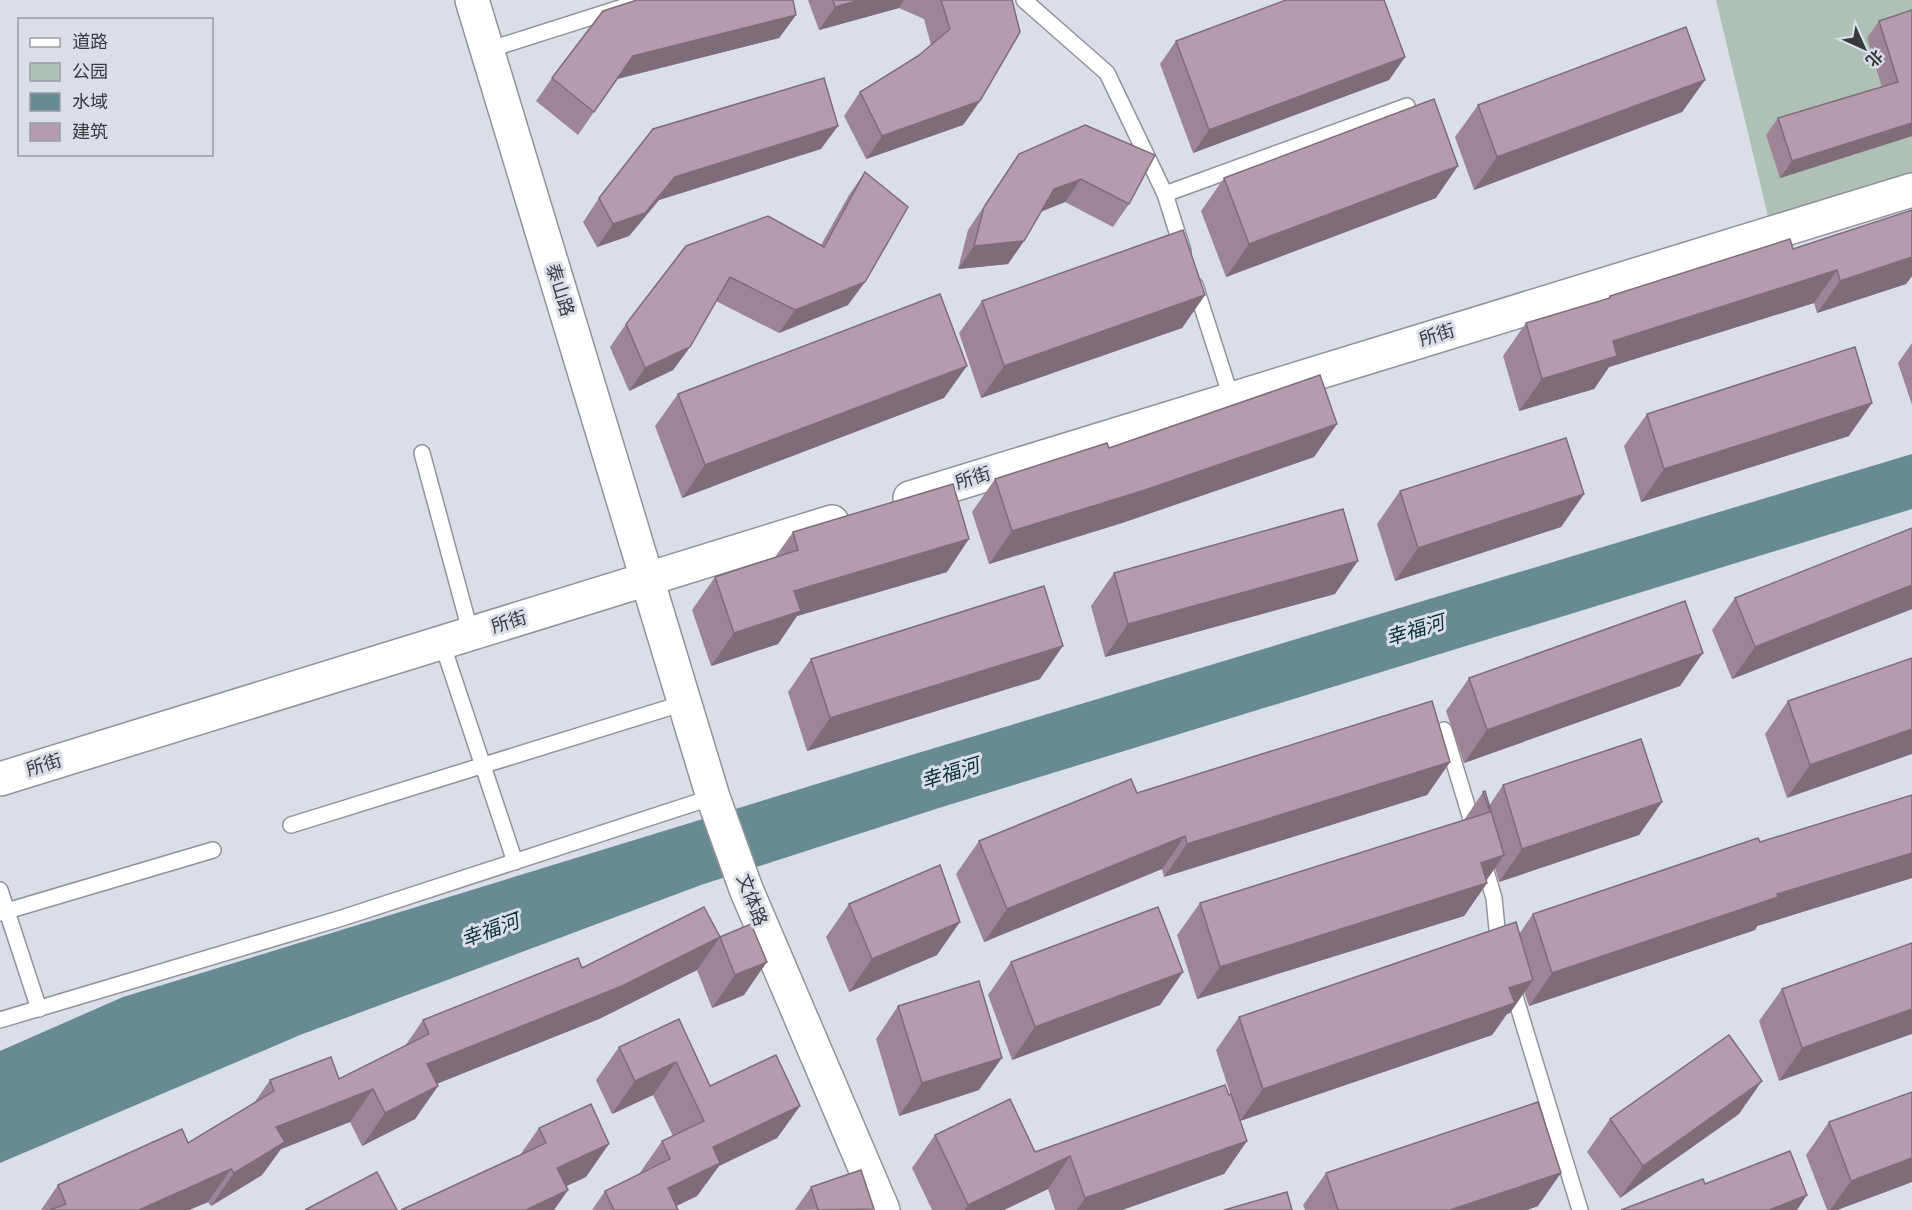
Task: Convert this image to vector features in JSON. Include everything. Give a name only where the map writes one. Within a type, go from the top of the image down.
[{"type":"street","name":"泰山路","points":[[472,0],[646,580]]},
{"type":"street","name":"所街","points":[[0,779],[1912,190]]},
{"type":"street","name":"文体路","points":[[646,580],[716,804],[743,878],[883,1210]]},
{"type":"lane","points":[[488,50],[645,0]]},
{"type":"lane","points":[[1024,0],[1107,73],[1165,194],[1231,398]]},
{"type":"lane","points":[[1165,194],[1407,106]]},
{"type":"lane","points":[[422,453],[456,638],[483,765],[514,862]]},
{"type":"lane","points":[[291,825],[684,703]]},
{"type":"lane","points":[[1444,730],[1494,898],[1498,939],[1580,1210]]},
{"type":"lane","points":[[0,1020],[342,918],[514,862],[716,804]]},
{"type":"lane","points":[[3,912],[213,850]]},
{"type":"lane","points":[[0,890],[3,912],[39,1009]]},
{"type":"green space","points":[[1716,0],[1912,0],[1912,193],[1773,237]]},
{"type":"water","name":"幸福河","points":[[1912,454],[1912,509],[942,807],[701,885],[300,1035],[0,1163],[0,1051],[123,997],[908,756]]},
{"type":"building","points":[[637,0],[793,0],[796,15],[633,56],[594,112],[552,78],[603,11]]},
{"type":"building","points":[[833,0],[860,0],[835,7]]},
{"type":"building","points":[[941,0],[1012,0],[1020,32],[980,101],[882,136],[860,92],[918,56],[950,29]]},
{"type":"building","points":[[1286,0],[1384,0],[1405,57],[1209,130],[1176,41]]},
{"type":"building","points":[[1912,10],[1912,123],[1792,161],[1778,118],[1898,82],[1879,21]]},
{"type":"building","points":[[1686,27],[1705,80],[1497,157],[1478,105]]},
{"type":"building","points":[[824,78],[838,126],[675,177],[645,213],[613,224],[599,198],[653,129]]},
{"type":"building","points":[[1434,99],[1458,166],[1249,244],[1224,178]]},
{"type":"building","points":[[1085,125],[1155,155],[1129,204],[1081,179],[1054,189],[1024,241],[974,246],[984,207],[1019,154]]},
{"type":"building","points":[[865,172],[908,207],[865,282],[795,310],[730,277],[690,347],[645,368],[626,324],[686,246],[768,216],[824,247]]},
{"type":"building","points":[[1912,210],[1912,257],[1840,281],[1837,270],[1613,341],[1617,356],[1542,379],[1526,323],[1790,239],[1793,249]]},
{"type":"building","points":[[1183,230],[1205,295],[1004,366],[982,301]]},
{"type":"building","points":[[940,294],[967,366],[705,465],[678,394]]},
{"type":"building","points":[[1855,347],[1872,403],[1664,469],[1647,414]]},
{"type":"building","points":[[1320,375],[1337,424],[1145,490],[1012,531],[995,479],[1107,443],[1109,448]]},
{"type":"building","points":[[1566,438],[1584,494],[1418,548],[1400,491]]},
{"type":"building","points":[[953,484],[969,539],[794,591],[801,611],[734,633],[715,577],[798,550],[793,532]]},
{"type":"building","points":[[1343,509],[1358,561],[1128,624],[1114,573]]},
{"type":"building","points":[[1912,528],[1912,585],[1755,647],[1735,598]]},
{"type":"building","points":[[1044,586],[1063,646],[830,718],[811,659]]},
{"type":"building","points":[[1685,601],[1703,653],[1487,730],[1469,678]]},
{"type":"building","points":[[1912,658],[1912,729],[1810,765],[1788,701]]},
{"type":"building","points":[[1432,701],[1450,762],[1187,844],[1185,836],[1007,909],[979,841],[1131,779],[1137,793]]},
{"type":"building","points":[[1641,739],[1662,802],[1522,849],[1503,785]]},
{"type":"building","points":[[1485,791],[1504,855],[1481,863],[1487,883],[1220,967],[1200,903],[1490,812],[1483,792]]},
{"type":"building","points":[[1912,795],[1912,853],[1777,894],[1778,897],[1552,973],[1533,914],[1758,838],[1760,842]]},
{"type":"building","points":[[940,865],[960,922],[872,959],[849,904]]},
{"type":"building","points":[[704,907],[720,937],[622,986],[427,1064],[438,1086],[385,1113],[373,1089],[276,1127],[285,1142],[234,1173],[231,1169],[139,1210],[50,1210],[66,1204],[58,1185],[182,1129],[188,1143],[274,1091],[270,1080],[331,1057],[339,1079],[429,1034],[423,1020],[578,958],[582,968]]},
{"type":"building","points":[[1158,907],[1183,972],[1035,1027],[1011,962]]},
{"type":"building","points":[[1516,922],[1533,980],[1509,988],[1515,1003],[1263,1089],[1239,1017]]},
{"type":"building","points":[[751,924],[767,962],[735,975],[720,937]]},
{"type":"building","points":[[1912,943],[1912,1009],[1802,1048],[1782,989]]},
{"type":"building","points":[[979,981],[1002,1058],[922,1083],[898,1006]]},
{"type":"building","points":[[679,1019],[710,1086],[776,1055],[800,1106],[713,1147],[720,1163],[668,1188],[678,1210],[614,1210],[605,1191],[670,1159],[662,1141],[704,1121],[676,1062],[635,1081],[619,1047]]},
{"type":"building","points":[[1729,1035],[1762,1081],[1643,1166],[1610,1119]]},
{"type":"building","points":[[1225,1085],[1229,1095],[1231,1094],[1247,1141],[1085,1198],[1070,1156],[968,1205],[935,1135],[1010,1099],[1035,1152]]},
{"type":"building","points":[[1912,1092],[1912,1158],[1851,1181],[1829,1122]]},
{"type":"building","points":[[1538,1102],[1561,1173],[1450,1210],[1338,1210],[1326,1173]]},
{"type":"building","points":[[591,1104],[609,1144],[557,1168],[568,1190],[526,1210],[401,1210],[546,1143],[539,1128]]},
{"type":"building","points":[[1790,1151],[1807,1195],[1769,1210],[1621,1210],[1703,1179],[1705,1184]]},
{"type":"building","points":[[861,1170],[874,1209],[818,1210],[811,1187]]},
{"type":"building","points":[[377,1172],[397,1210],[305,1210]]},
{"type":"building","points":[[1287,1192],[1292,1210],[1224,1210]]}]
